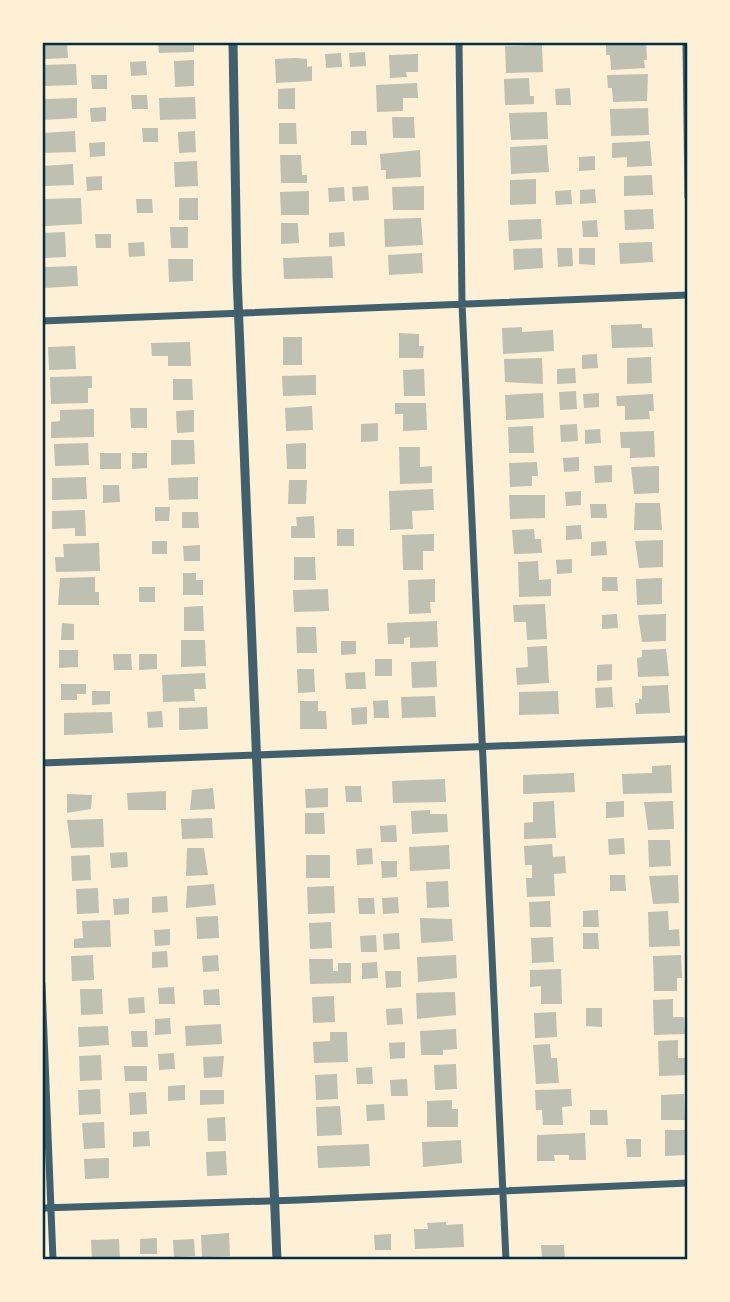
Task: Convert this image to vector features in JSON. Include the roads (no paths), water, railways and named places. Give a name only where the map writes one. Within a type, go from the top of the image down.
[{"type":"street","points":[[233,42],[239,314],[277,1260]]},
{"type":"street","points":[[459,42],[461,304],[506,1260]]},
{"type":"street","points":[[686,42],[688,197]]},
{"type":"street","points":[[42,321],[688,295]]},
{"type":"street","points":[[42,763],[688,739]]},
{"type":"street","points":[[42,985],[53,1260]]},
{"type":"street","points":[[42,1208],[688,1183]]}]
